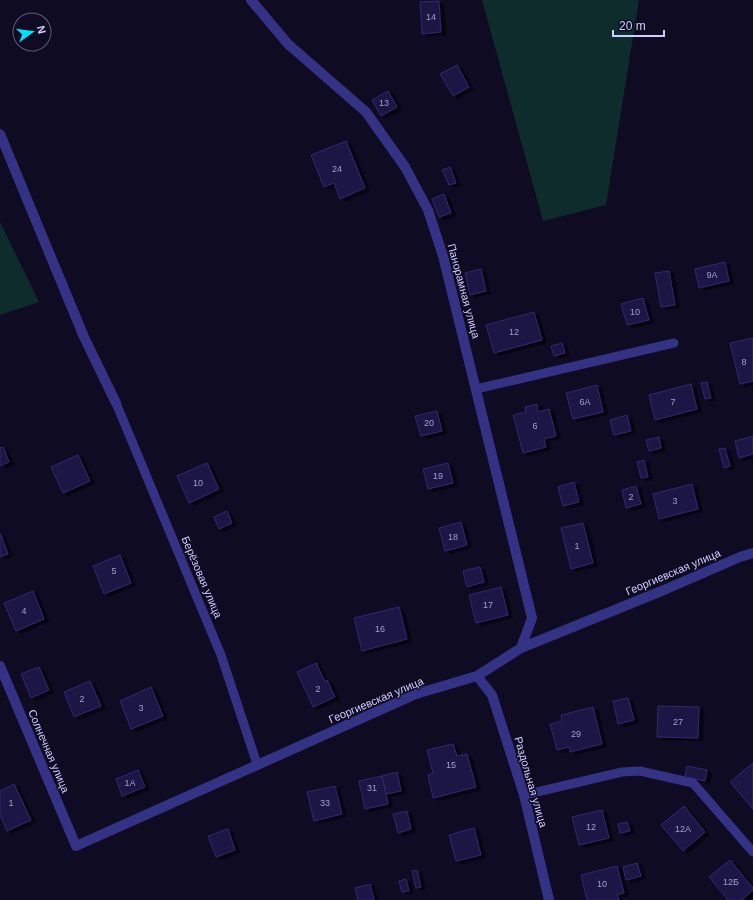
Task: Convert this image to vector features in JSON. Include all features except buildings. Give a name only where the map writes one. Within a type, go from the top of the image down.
[{"type":"street","name":"Панорамная улица","points":[[251,0],[288,44],[366,112],[405,167],[428,210],[443,256],[532,618],[521,648]]},
{"type":"street","points":[[0,134],[84,337],[116,403]]},
{"type":"street","name":"Георгиевская улица","points":[[76,846],[416,694],[477,676],[521,648],[664,590],[740,557],[753,553]]},
{"type":"street","name":"Солнечная улица","points":[[0,666],[76,846]]},
{"type":"street","name":"Раздольная улица","points":[[477,676],[492,695],[524,795],[549,900]]},
{"type":"lane","points":[[476,389],[674,343]]},
{"type":"lane","name":"Берёзовая улица","points":[[116,403],[221,654],[257,764]]},
{"type":"lane","points":[[524,795],[622,772],[640,771],[693,783],[753,852]]},
{"type":"green space","points":[[482,0],[639,0],[606,205],[543,221]]},
{"type":"green space","points":[[0,222],[39,302],[0,315]]}]
